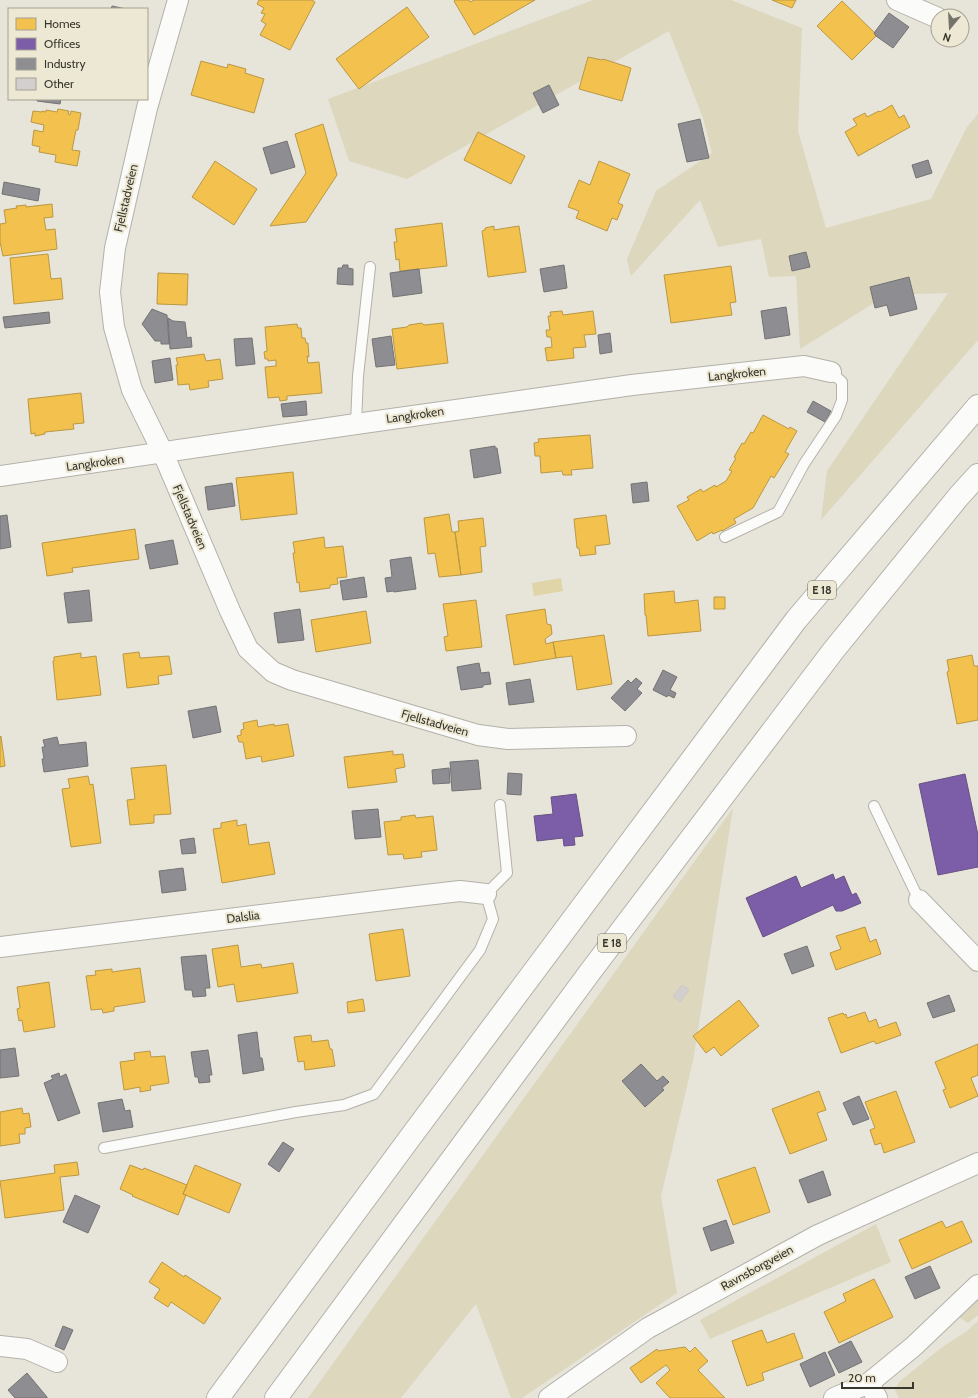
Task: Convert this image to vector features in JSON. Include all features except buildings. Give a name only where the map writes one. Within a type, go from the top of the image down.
[{"type":"highway","name":"E 18","points":[[218,1398],[796,620],[978,406]]},
{"type":"highway","name":"E 18","points":[[276,1398],[585,979],[833,651],[959,496],[978,475]]},
{"type":"highway","name":"E 18","points":[[959,496],[978,480]]},
{"type":"street","name":"Fjellstadveien","points":[[178,0],[147,108],[115,248],[110,292],[114,328],[132,390],[163,453],[230,611],[248,649],[273,672],[292,680],[478,736],[508,739],[626,736]]},
{"type":"street","points":[[897,0],[930,14]]},
{"type":"street","name":"Langkroken","points":[[0,476],[356,424],[632,386],[804,366],[831,372]]},
{"type":"street","name":"Dalslia","points":[[0,947],[460,891],[486,894]]},
{"type":"street","points":[[918,900],[978,961]]},
{"type":"street","name":"Ravnsborgveien","points":[[548,1398],[648,1328],[818,1235],[978,1163]]},
{"type":"street","points":[[834,1398],[873,1391],[914,1346],[978,1285]]},
{"type":"street","points":[[0,1346],[27,1350],[57,1362]]},
{"type":"lane","points":[[356,424],[358,376],[370,267]]},
{"type":"lane","points":[[725,537],[778,512],[804,464],[836,416],[842,400],[842,382],[831,372]]},
{"type":"lane","points":[[104,1148],[296,1112],[344,1105],[374,1094],[480,950],[493,920],[486,894],[507,873],[500,805]]},
{"type":"lane","points":[[874,806],[918,900]]},
{"type":"shaded area","points":[[593,0],[731,0],[802,28],[798,131],[826,228],[931,199],[967,127],[978,114],[978,340],[821,520],[827,471],[948,293],[887,295],[800,349],[796,276],[769,277],[761,239],[718,247],[700,200],[631,276],[627,259],[656,191],[712,153],[703,118],[669,31],[407,179],[349,161],[328,99]]},
{"type":"shaded area","points":[[561,578],[563,591],[534,596],[532,583]]},
{"type":"shaded area","points":[[733,808],[693,1061],[661,1196],[677,1293],[522,1398],[511,1398],[476,1304],[401,1398],[308,1398]]},
{"type":"shaded area","points":[[876,1224],[891,1262],[710,1339],[700,1320]]},
{"type":"shaded area","points":[[978,1298],[978,1315],[968,1323],[959,1317]]},
{"type":"shaded area","points":[[978,1321],[978,1394],[966,1398],[899,1398],[895,1390],[899,1382],[941,1348],[967,1331]]}]
